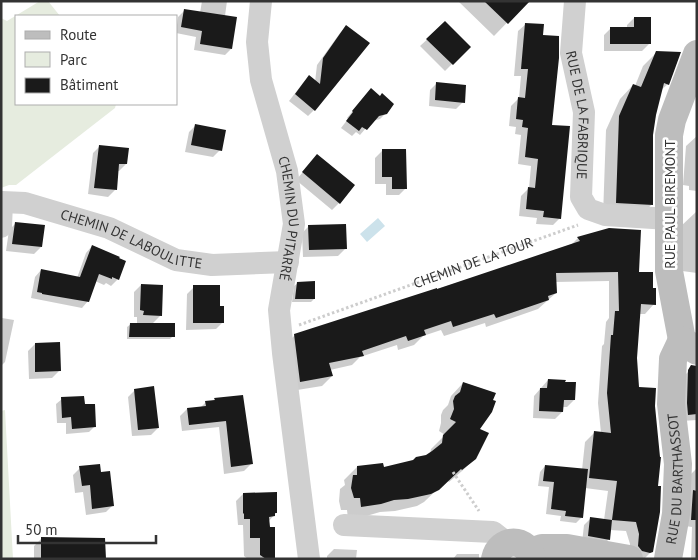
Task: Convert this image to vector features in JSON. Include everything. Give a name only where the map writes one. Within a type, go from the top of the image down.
[{"type":"street","name":"CHEMIN DU PITARRÉ","points":[[261,1],[257,42],[261,80],[287,171],[294,224],[280,310],[283,353],[309,559]]},
{"type":"street","name":"RUE DE LA FABRIQUE","points":[[575,1],[571,53],[584,112],[581,197],[588,209],[605,215]]},
{"type":"street","name":"RUE PAUL BIREMONT","points":[[689,345],[669,271],[669,135],[672,120],[697,54]]},
{"type":"street","name":"CHEMIN DE LABOULITTE","points":[[1,227],[2,202],[25,203],[109,228],[176,260],[212,265],[288,262]]},
{"type":"street","points":[[605,215],[669,219]]},
{"type":"street","name":"RUE DU BARTHASSOT","points":[[668,559],[676,514],[678,464],[671,404],[673,360],[689,345]]},
{"type":"street","points":[[344,525],[512,549],[567,548],[629,559]]},
{"type":"path","name":"CHEMIN DE LA TOUR","points":[[281,331],[605,215]]},
{"type":"path","points":[[453,472],[512,549]]},
{"type":"green space","points":[[40,1],[48,1],[59,15],[17,15]]},
{"type":"green space","points":[[15,16],[15,105],[116,105],[115,108],[16,185],[1,188],[1,18],[7,21]]},
{"type":"green space","points":[[5,410],[13,559],[1,559],[1,411]]},
{"type":"water","points":[[378,218],[385,226],[367,242],[360,234]]},
{"type":"building","points":[[484,1],[530,1],[508,24]]},
{"type":"building","points":[[184,9],[237,17],[232,49],[200,44],[202,31],[181,27]]},
{"type":"building","points":[[634,17],[651,17],[651,44],[610,44],[610,27],[634,27]]},
{"type":"building","points":[[445,21],[471,47],[453,65],[426,39]]},
{"type":"building","points":[[525,23],[544,24],[543,35],[559,36],[559,58],[552,125],[570,126],[561,219],[543,217],[544,211],[526,209],[528,187],[535,188],[538,159],[525,157],[528,128],[522,127],[523,120],[516,119],[518,97],[525,98],[528,69],[521,69]]},
{"type":"building","points":[[346,25],[370,43],[315,111],[295,94],[309,75],[320,84],[323,58]]},
{"type":"building","points":[[656,51],[681,52],[669,85],[664,83],[656,115],[653,135],[653,205],[616,203],[619,116],[633,84],[641,87]]},
{"type":"building","points":[[436,82],[466,85],[465,103],[435,100]]},
{"type":"building","points":[[371,88],[380,96],[382,93],[394,104],[387,114],[379,116],[367,130],[362,127],[359,131],[346,121]]},
{"type":"building","points":[[195,124],[226,130],[222,151],[191,145]]},
{"type":"building","points":[[99,145],[129,148],[127,164],[119,164],[117,190],[94,188]]},
{"type":"building","points":[[382,149],[406,149],[407,189],[392,189],[392,177],[382,177]]},
{"type":"building","points":[[317,154],[355,185],[340,204],[302,172]]},
{"type":"building","points":[[15,222],[45,225],[42,247],[12,244]]},
{"type":"building","points":[[346,224],[347,249],[309,250],[308,225]]},
{"type":"building","points":[[609,228],[641,230],[639,272],[653,272],[653,288],[656,288],[656,305],[641,304],[637,358],[639,387],[656,388],[655,406],[661,457],[658,486],[661,486],[660,512],[653,552],[642,551],[638,546],[639,534],[636,522],[612,520],[617,481],[589,478],[594,431],[611,433],[607,393],[611,335],[613,335],[615,311],[619,311],[618,272],[556,273],[557,293],[548,296],[549,300],[496,318],[494,314],[453,327],[451,321],[424,330],[426,335],[408,341],[406,336],[362,351],[364,356],[329,363],[333,376],[300,382],[294,334],[580,241],[577,237]]},
{"type":"building","points":[[92,245],[126,261],[119,280],[99,274],[89,302],[37,292],[41,269],[80,277]]},
{"type":"building","points":[[315,281],[315,299],[295,299],[297,282]]},
{"type":"building","points":[[141,284],[163,285],[162,316],[143,315],[144,311],[140,310]]},
{"type":"building","points":[[193,285],[220,285],[220,306],[224,306],[224,323],[193,323]]},
{"type":"building","points":[[130,323],[175,323],[175,337],[129,337]]},
{"type":"building","points":[[60,342],[61,371],[35,372],[35,343]]},
{"type":"building","points":[[691,365],[697,366],[697,414],[688,415],[688,370]]},
{"type":"building","points":[[548,379],[576,382],[575,400],[564,400],[563,412],[539,411],[540,388],[547,388]]},
{"type":"building","points":[[463,382],[496,393],[493,400],[496,401],[492,412],[480,429],[489,433],[476,459],[461,469],[439,490],[431,494],[361,507],[360,498],[354,498],[351,488],[353,475],[357,475],[357,466],[383,463],[384,467],[413,460],[432,451],[442,443],[443,435],[456,422],[450,419],[454,409],[453,401],[460,392]]},
{"type":"building","points":[[154,386],[159,428],[138,430],[134,389]]},
{"type":"building","points":[[243,395],[253,464],[231,467],[226,421],[189,425],[187,408],[206,406],[205,401],[215,400],[214,398]]},
{"type":"building","points":[[84,396],[85,404],[95,404],[96,427],[72,429],[71,417],[62,418],[61,397]]},
{"type":"building","points":[[100,464],[101,472],[110,471],[114,506],[92,509],[90,485],[82,486],[79,466]]},
{"type":"building","points":[[545,465],[588,469],[583,518],[565,516],[566,511],[551,509],[554,482],[543,481]]},
{"type":"building","points":[[693,490],[697,491],[697,520],[691,520]]},
{"type":"building","points":[[277,492],[277,513],[275,513],[275,516],[269,517],[270,527],[275,527],[275,559],[266,559],[260,555],[260,538],[250,538],[250,519],[244,519],[243,514],[243,493]]},
{"type":"building","points":[[590,517],[612,520],[610,540],[588,536]]},
{"type":"building","points":[[41,537],[105,538],[106,559],[41,559]]}]
